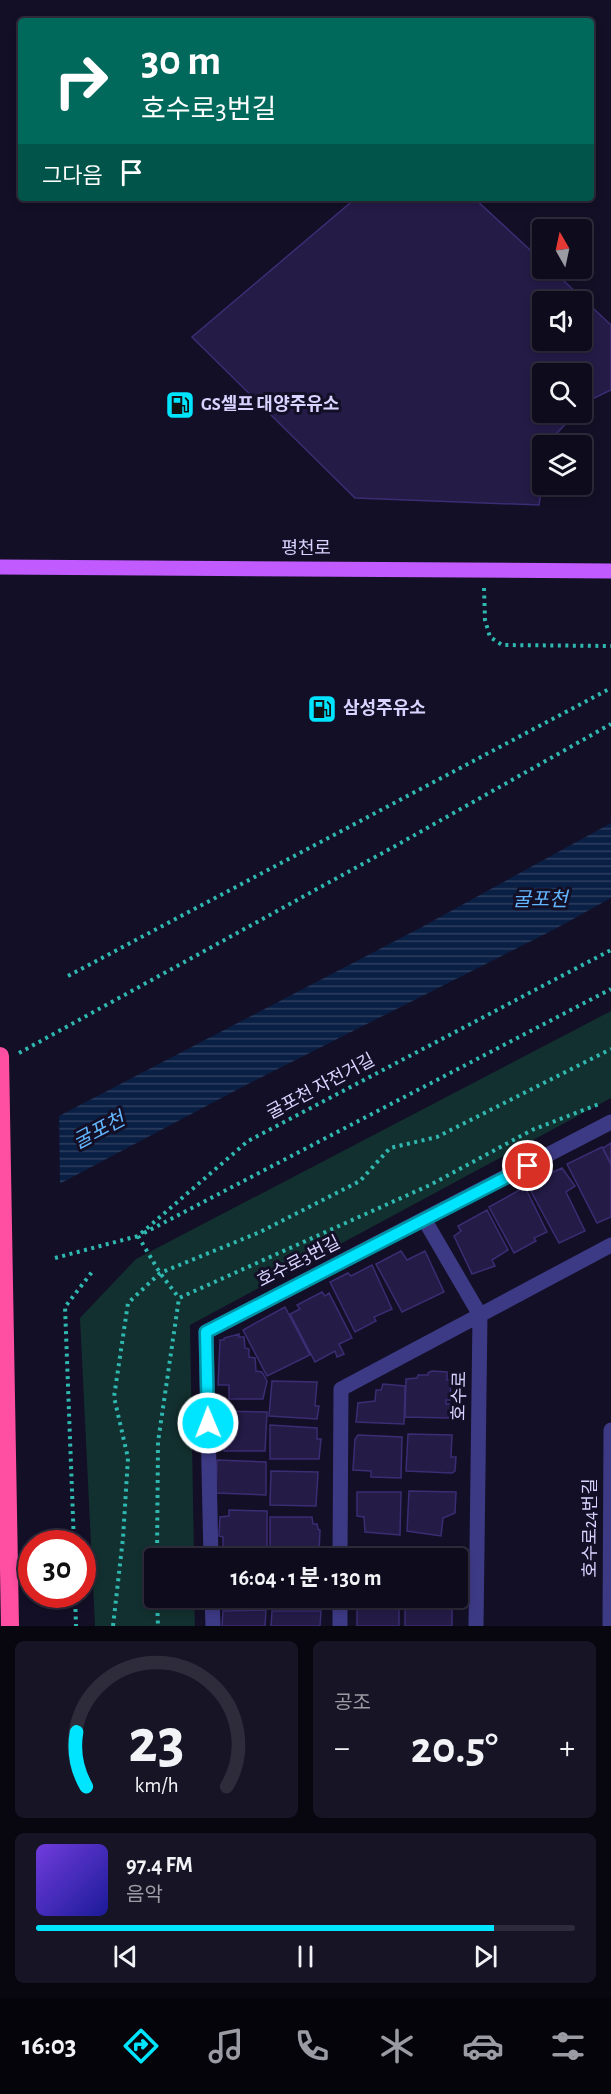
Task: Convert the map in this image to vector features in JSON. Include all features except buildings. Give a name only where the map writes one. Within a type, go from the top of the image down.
[{"type":"highway","points":[[5,1057],[10,1626]]},
{"type":"main road","name":"평천로","points":[[0,567],[611,571]]},
{"type":"street","name":"호수로3번길","points":[[211,1548],[206,1332],[611,1122]]},
{"type":"street","points":[[424,1220],[480,1315]]},
{"type":"street","points":[[340,1548],[341,1389],[611,1245]]},
{"type":"street","name":"호수로","points":[[476,1626],[480,1315]]},
{"type":"street","name":"호수로24번길","points":[[610,1626],[611,1430]]},
{"type":"street","points":[[212,1608],[213,1626]]},
{"type":"street","points":[[340,1608],[340,1626]]},
{"type":"path","points":[[483,570],[485,620],[490,637],[502,645],[611,646]]},
{"type":"path","points":[[68,976],[611,688]]},
{"type":"path","points":[[5,1057],[397,845],[611,724]]},
{"type":"path","name":"굴포천 자전거길","points":[[56,1258],[138,1236],[248,1141],[611,950]]},
{"type":"path","points":[[179,1298],[160,1273],[138,1236],[611,989]]},
{"type":"path","points":[[73,1530],[65,1307],[92,1272]]},
{"type":"path","points":[[75,1608],[76,1626]]},
{"type":"path","points":[[157,1608],[158,1626]]},
{"type":"green space","points":[[611,1011],[611,1098],[190,1325],[194,1548],[144,1548],[144,1608],[194,1608],[195,1626],[95,1626],[96,1530],[90,1530],[80,1318],[136,1259]]},
{"type":"water","name":"굴포천","points":[[611,823],[611,898],[555,929],[246,1085],[46,1191],[0,1144],[59,1116],[420,928]]},
{"type":"pier","points":[[59,1113],[60,1187],[0,1215],[0,1141]]},
{"type":"place","name":"GS셀프 대양주유소","points":[[180,405]]},
{"type":"place","name":"삼성주유소","points":[[322,709]]},
{"type":"route","points":[[208,1423],[206,1332],[528,1166]]}]
